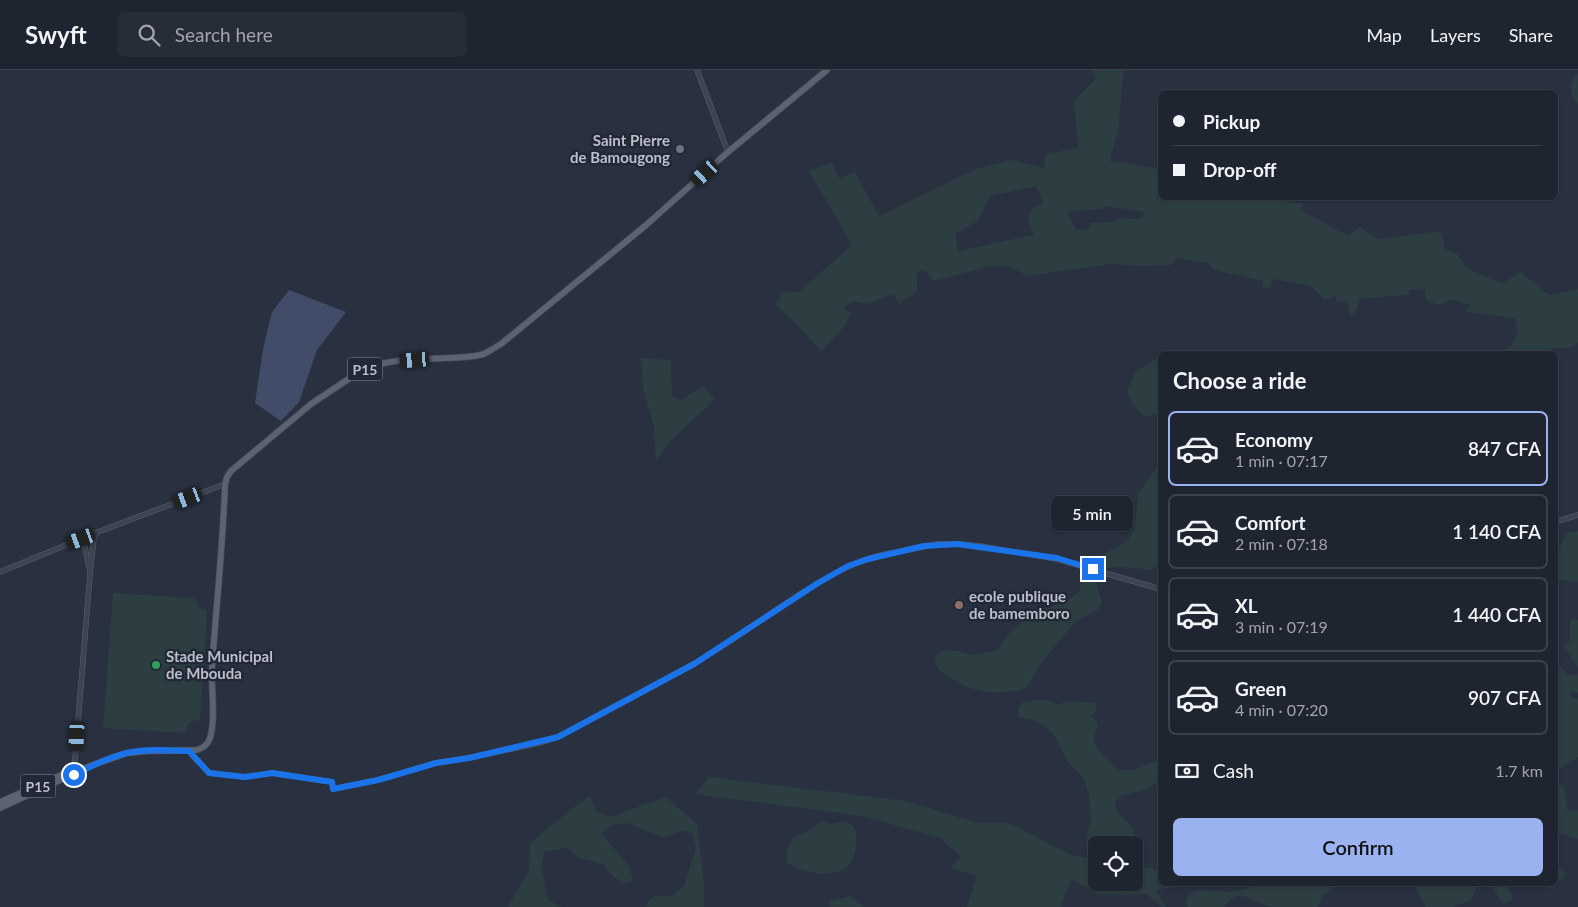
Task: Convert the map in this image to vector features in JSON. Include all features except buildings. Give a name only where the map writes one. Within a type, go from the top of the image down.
[{"type":"main road","name":"P15","points":[[0,802],[74,772],[133,752],[189,751],[204,747],[208,742],[211,735],[212,676],[220,581],[225,484],[231,471],[307,407],[362,370],[394,362],[475,356],[484,354],[501,344],[645,226],[728,152],[827,70]]},
{"type":"main road","name":"P15","points":[[0,808],[74,772]]},
{"type":"street","points":[[697,70],[728,152]]},
{"type":"street","points":[[0,572],[98,532],[225,484]]},
{"type":"street","points":[[1558,521],[1578,515]]},
{"type":"street","points":[[74,772],[90,574],[94,538],[98,532]]},
{"type":"street","points":[[81,539],[86,547],[90,574]]},
{"type":"street","points":[[189,751],[209,773],[245,777],[272,773],[332,782],[333,789],[378,780],[436,763],[548,741],[576,728],[694,664],[800,594],[848,566],[868,559],[924,546],[965,544],[1042,556],[1064,560],[1158,588]]},
{"type":"shaded area","points":[[1093,70],[1123,70],[1119,125],[1110,161],[1158,169],[1158,200],[1280,200],[1303,204],[1300,210],[1348,236],[1360,227],[1378,239],[1441,231],[1445,250],[1457,254],[1467,268],[1502,284],[1520,272],[1549,295],[1578,289],[1578,343],[1570,348],[1554,348],[1545,351],[1502,351],[1510,347],[1518,333],[1515,318],[1465,312],[1470,305],[1453,299],[1439,305],[1426,300],[1425,290],[1410,289],[1407,295],[1360,299],[1355,313],[1350,316],[1347,301],[1337,302],[1335,296],[1325,300],[1311,286],[1273,279],[1270,288],[1262,287],[1263,281],[1214,270],[1208,263],[1177,258],[1171,265],[1111,264],[1027,276],[1009,266],[986,267],[934,281],[924,270],[917,273],[917,292],[900,303],[900,306],[894,294],[867,304],[853,301],[843,308],[851,313],[843,328],[821,351],[793,320],[774,304],[780,300],[779,293],[799,292],[852,245],[809,171],[832,162],[839,178],[855,172],[879,216],[978,168],[1011,160],[1044,168],[1045,154],[1078,148],[1074,101],[1096,79]],"holes":[[[1036,186],[1044,204],[1032,208],[1028,219],[1034,235],[958,251],[955,234],[978,221],[990,196]],[[1106,206],[1145,212],[1140,219],[1118,218],[1113,222],[1090,223],[1088,230],[1076,229],[1067,212],[1102,209]]]},
{"type":"shaded area","points":[[1578,75],[1578,104],[1571,90],[1573,79]]},
{"type":"shaded area","points":[[1158,357],[1158,414],[1145,416],[1133,405],[1127,390],[1136,371]]},
{"type":"shaded area","points":[[641,358],[671,360],[672,396],[681,400],[703,386],[715,399],[670,441],[656,461],[654,427],[643,388]]},
{"type":"shaded area","points":[[1158,462],[1158,564],[1153,570],[1129,567],[1104,569],[1099,574],[1097,580],[1102,603],[1097,610],[1076,621],[1044,659],[1026,688],[1018,691],[990,693],[966,687],[939,670],[935,663],[936,655],[943,651],[958,651],[973,655],[997,650],[1012,630],[1036,613],[1073,597],[1079,592],[1083,577],[1107,552],[1128,541],[1135,526],[1138,494]]},
{"type":"shaded area","points":[[1578,531],[1578,582],[1558,580],[1558,552],[1567,532]]},
{"type":"shaded area","name":"Stade Municipal de Mbouda","points":[[113,593],[195,598],[198,607],[207,611],[200,721],[189,722],[186,727],[186,733],[103,728]]},
{"type":"shaded area","points":[[1575,618],[1578,620],[1578,668],[1563,645],[1570,641],[1570,621]]},
{"type":"shaded area","points":[[1558,665],[1568,676],[1578,674],[1578,693],[1571,691],[1570,697],[1578,699],[1578,757],[1558,769]]},
{"type":"shaded area","points":[[1045,699],[1059,705],[1066,701],[1096,703],[1096,711],[1091,717],[1098,723],[1094,742],[1099,751],[1118,770],[1134,770],[1158,760],[1158,782],[1144,790],[1121,796],[1115,802],[1116,811],[1131,825],[1134,836],[1088,836],[1088,845],[1086,844],[1091,815],[1088,793],[1083,778],[1069,763],[1058,741],[1051,732],[1037,721],[1019,717],[1018,709],[1022,702]]},
{"type":"shaded area","points":[[709,777],[906,801],[977,823],[1009,823],[1069,854],[1088,858],[1088,889],[1071,879],[1061,907],[967,907],[977,876],[950,868],[961,857],[940,838],[862,816],[695,794]]},
{"type":"shaded area","points":[[1558,782],[1563,786],[1568,811],[1578,811],[1578,839],[1558,833]]},
{"type":"shaded area","points":[[590,796],[596,811],[609,817],[666,797],[697,824],[704,882],[704,907],[646,907],[649,900],[656,896],[672,896],[684,886],[696,848],[693,833],[685,830],[663,837],[626,823],[611,825],[601,833],[629,866],[633,880],[626,883],[618,880],[603,864],[579,858],[567,848],[544,852],[541,867],[548,900],[562,907],[508,907],[529,870],[530,843]]},
{"type":"shaded area","points":[[822,821],[830,824],[846,821],[853,827],[856,833],[856,844],[854,855],[849,865],[839,871],[824,874],[801,870],[787,863],[787,851],[794,837],[809,831]]},
{"type":"shaded area","points":[[1558,865],[1565,874],[1558,884]]},
{"type":"shaded area","points":[[1143,867],[1158,870],[1158,886],[1182,886],[1155,890],[1166,907],[1162,907],[1146,894],[1098,895],[1091,891],[1143,891]]},
{"type":"shaded area","points":[[1257,886],[1336,886],[1323,895],[1318,907],[1267,906],[1242,896],[1236,896],[1224,907],[1188,907],[1186,902],[1189,895],[1196,890],[1231,892]]},
{"type":"shaded area","points":[[1415,886],[1477,886],[1471,900],[1452,907],[1426,907]]},
{"type":"shaded area","points":[[1492,886],[1507,886],[1513,899],[1503,904]]},
{"type":"shaded area","points":[[1542,886],[1556,886],[1554,889]]},
{"type":"shaded area","points":[[850,896],[864,907],[830,907],[830,901]]},
{"type":"water","points":[[289,290],[346,312],[317,350],[299,402],[281,421],[255,403],[263,349],[272,312]]},
{"type":"place","name":"Saint Pierre de Bamougong","points":[[680,149]]},
{"type":"place","name":"ecole publique de bamemboro","points":[[959,605]]},
{"type":"place","name":"Stade Municipal de Mbouda","points":[[156,665]]},
{"type":"route","points":[[74,775],[90,766],[127,753],[140,751],[189,751],[209,773],[245,777],[272,773],[304,777],[332,782],[333,789],[359,785],[436,763],[469,758],[554,739],[672,677],[726,644],[810,588],[848,566],[861,561],[924,546],[957,544],[1057,558],[1093,569]]}]
